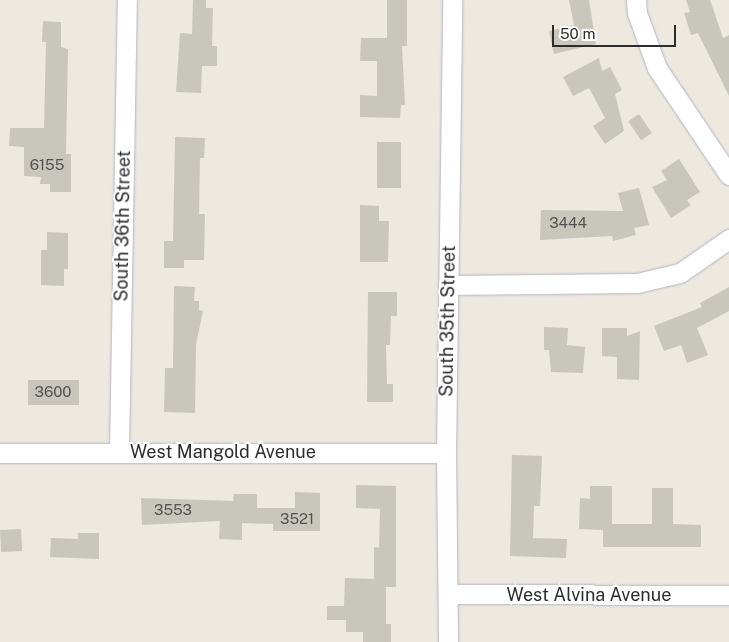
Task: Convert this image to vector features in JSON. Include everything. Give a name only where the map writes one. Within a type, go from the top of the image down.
[{"type":"street","name":"South 36th Street","points":[[119,451],[127,0]]},
{"type":"street","name":"South 35th Street","points":[[448,642],[446,453],[452,0]]},
{"type":"street","points":[[636,0],[637,13],[657,68],[729,176]]},
{"type":"street","points":[[448,285],[637,283],[680,272],[729,239]]},
{"type":"street","name":"West Mangold Avenue","points":[[0,453],[119,451],[446,453]]},
{"type":"street","name":"West Alvina Avenue","points":[[448,594],[729,595]]},
{"type":"building","points":[[193,0],[206,0],[206,8],[213,8],[212,46],[217,46],[217,66],[202,66],[201,93],[176,92],[180,33],[192,34]]},
{"type":"building","points":[[387,0],[407,0],[407,46],[402,46],[405,105],[401,105],[400,118],[360,117],[360,95],[377,96],[377,61],[360,61],[361,38],[387,38]]},
{"type":"building","points":[[569,0],[589,0],[596,44],[554,54],[549,31],[574,25]]},
{"type":"building","points":[[686,0],[710,0],[723,38],[729,35],[729,96],[698,33],[691,35],[684,13],[690,12]]},
{"type":"building","points":[[43,21],[61,22],[61,47],[68,49],[66,154],[71,154],[71,192],[50,192],[50,184],[40,184],[41,177],[24,176],[24,147],[9,146],[10,128],[44,128],[46,42],[42,42]]},
{"type":"building","points":[[599,58],[602,71],[610,67],[622,90],[615,94],[624,131],[605,144],[593,126],[605,118],[589,88],[573,96],[563,77]]},
{"type":"building","points":[[639,114],[652,133],[641,140],[628,121]]},
{"type":"building","points":[[175,137],[205,138],[204,158],[200,158],[199,214],[205,214],[204,260],[184,260],[184,268],[164,268],[164,241],[173,241]]},
{"type":"building","points":[[377,142],[401,142],[401,188],[377,188]]},
{"type":"building","points":[[679,159],[700,192],[687,200],[691,205],[671,218],[652,187],[667,180],[661,171]]},
{"type":"building","points":[[639,188],[649,225],[634,228],[636,235],[613,241],[612,236],[540,240],[541,210],[623,211],[618,193]]},
{"type":"building","points":[[360,205],[379,206],[379,221],[389,221],[388,262],[360,262]]},
{"type":"building","points":[[47,232],[68,233],[68,269],[64,269],[64,286],[41,285],[41,250],[47,250]]},
{"type":"building","points":[[174,286],[195,287],[194,301],[199,301],[199,310],[203,311],[196,345],[195,413],[164,412],[165,368],[173,368]]},
{"type":"building","points":[[729,287],[729,311],[697,328],[708,355],[687,363],[681,345],[664,351],[654,326],[702,307],[700,303]]},
{"type":"building","points":[[368,292],[397,292],[397,316],[391,316],[390,345],[386,345],[387,384],[393,384],[393,402],[367,402]]},
{"type":"building","points":[[544,327],[568,328],[567,345],[585,347],[583,373],[551,372],[549,350],[544,350]]},
{"type":"building","points":[[602,328],[627,328],[627,336],[640,331],[639,380],[617,379],[617,357],[602,356]]},
{"type":"building","points":[[28,380],[79,380],[79,405],[28,405]]},
{"type":"building","points":[[512,455],[542,456],[540,506],[534,506],[533,538],[567,539],[566,558],[510,556]]},
{"type":"building","points":[[356,485],[396,486],[396,587],[386,587],[386,624],[391,624],[391,642],[363,642],[363,632],[346,632],[346,620],[327,620],[327,606],[344,606],[345,578],[374,579],[374,547],[379,548],[380,509],[356,508]]},
{"type":"building","points":[[590,486],[612,486],[612,524],[652,524],[652,488],[673,488],[673,524],[701,525],[701,547],[603,547],[603,530],[579,529],[580,498],[590,499]]},
{"type":"building","points":[[295,492],[320,493],[320,531],[273,531],[273,524],[242,523],[242,540],[219,539],[220,521],[142,525],[141,498],[233,501],[234,494],[257,494],[257,508],[295,508]]},
{"type":"building","points":[[21,529],[22,551],[1,552],[0,530]]},
{"type":"building","points":[[78,533],[99,533],[99,559],[50,557],[51,538],[78,539]]}]
